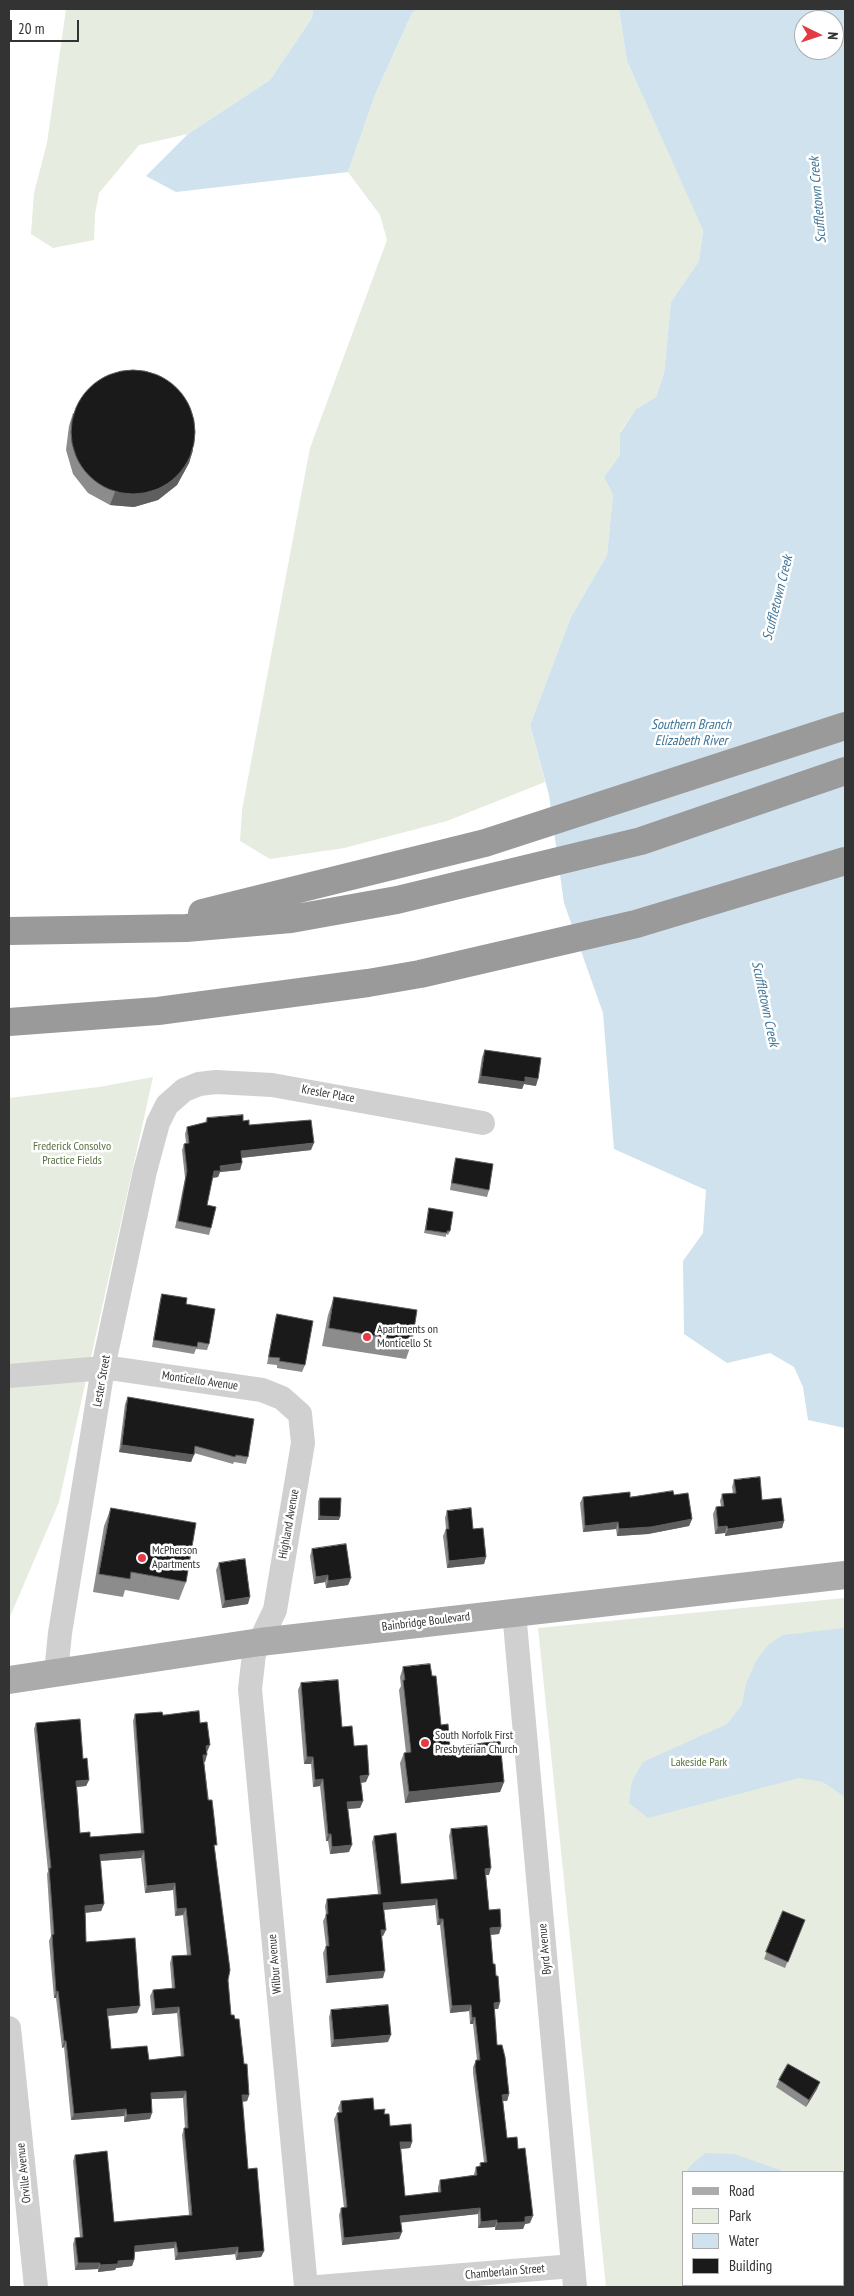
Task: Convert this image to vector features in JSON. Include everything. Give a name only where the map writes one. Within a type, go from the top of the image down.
[{"type":"highway","points":[[142,928],[485,843],[845,726]]},
{"type":"highway","points":[[9,931],[186,928],[291,919],[397,900],[485,880],[641,840],[845,771]]},
{"type":"highway","points":[[9,1022],[158,1011],[368,983],[420,974],[665,916],[845,861]]},
{"type":"main road","name":"Bainbridge Boulevard","points":[[9,1680],[260,1642],[845,1575]]},
{"type":"street","name":"Kresler Place","points":[[176,1097],[184,1090],[199,1084],[216,1082],[272,1085],[483,1123]]},
{"type":"street","name":"Lester Street","points":[[56,1673],[60,1633],[103,1368],[147,1162],[158,1123],[166,1105],[176,1097]]},
{"type":"street","name":"Monticello Avenue","points":[[9,1376],[103,1368],[262,1390],[282,1398],[293,1406]]},
{"type":"street","name":"Highland Avenue","points":[[260,1642],[275,1610],[303,1443],[304,1433],[300,1414],[293,1406]]},
{"type":"street","name":"Byrd Avenue","points":[[514,1612],[574,2277]]},
{"type":"street","name":"Wilbur Avenue","points":[[260,1642],[251,1668],[250,1689],[306,2287]]},
{"type":"street","name":"Orville Avenue","points":[[9,2028],[36,2287]]},
{"type":"street","name":"Chamberlain Street","points":[[318,2287],[574,2277]]},
{"type":"green space","points":[[66,9],[313,9],[312,18],[270,80],[188,134],[139,145],[99,193],[95,214],[94,240],[53,248],[31,234],[34,193],[47,143]]},
{"type":"green space","points":[[418,9],[619,9],[627,61],[703,229],[699,261],[671,302],[664,373],[656,397],[636,409],[620,432],[620,455],[604,477],[613,495],[607,555],[571,617],[530,725],[545,782],[447,821],[344,848],[270,859],[240,841],[242,810],[310,448],[387,240],[380,215],[348,172],[375,95],[412,13]]},
{"type":"green space","name":"Frederick Consolvo Practice Fields","points":[[153,1077],[59,1502],[9,1619],[9,1098],[99,1087]]},
{"type":"green space","name":"Lakeside Park","points":[[845,1598],[845,2287],[606,2287],[538,1628]]},
{"type":"water","points":[[313,9],[418,9],[412,13],[375,95],[348,172],[176,192],[146,176],[188,134],[270,80],[312,18]]},
{"type":"water","name":"Southern Branch Elizabeth River","points":[[619,9],[845,9],[845,1428],[808,1420],[803,1387],[794,1367],[770,1353],[727,1363],[684,1334],[683,1261],[703,1233],[706,1190],[614,1149],[603,1013],[564,903],[549,795],[530,725],[571,617],[607,555],[613,495],[604,477],[620,455],[620,433],[636,409],[656,397],[664,373],[671,302],[699,261],[703,230],[627,61]]},
{"type":"water","points":[[845,1628],[845,1797],[823,1782],[799,1778],[648,1818],[629,1803],[632,1781],[643,1762],[727,1724],[742,1705],[746,1684],[756,1661],[768,1645],[783,1635]]},
{"type":"water","points":[[706,2153],[734,2154],[783,2171],[687,2171]]},
{"type":"water","points":[[844,2180],[845,2287],[788,2287],[844,2286]]},
{"type":"building","points":[[133,370],[157,375],[168,380],[177,388],[185,397],[190,408],[195,432],[190,456],[185,467],[177,476],[168,484],[157,489],[133,494],[109,489],[98,484],[89,476],[81,467],[76,456],[71,432],[76,408],[81,397],[89,388],[98,380],[109,375]]},
{"type":"building","points":[[485,1050],[541,1058],[538,1079],[525,1077],[525,1082],[481,1076]]},
{"type":"building","points":[[243,1115],[243,1121],[249,1120],[249,1125],[311,1120],[314,1143],[241,1151],[242,1163],[220,1166],[221,1171],[214,1171],[207,1205],[216,1207],[211,1228],[178,1221],[187,1171],[184,1144],[189,1143],[187,1127],[207,1122],[207,1118]]},
{"type":"building","points":[[456,1158],[493,1164],[489,1190],[452,1183]]},
{"type":"building","points":[[429,1208],[453,1212],[450,1231],[447,1231],[447,1233],[426,1230]]},
{"type":"building","points":[[162,1294],[187,1298],[186,1304],[215,1309],[209,1344],[198,1342],[197,1347],[154,1340]]},
{"type":"building","points":[[334,1297],[417,1310],[412,1342],[329,1328]]},
{"type":"building","points":[[277,1314],[313,1321],[305,1365],[279,1361],[280,1358],[269,1357]]},
{"type":"building","points":[[128,1397],[254,1419],[248,1457],[236,1455],[235,1457],[195,1446],[194,1455],[122,1445]]},
{"type":"building","points":[[760,1477],[762,1500],[781,1498],[784,1521],[728,1529],[727,1526],[718,1527],[716,1507],[724,1506],[722,1494],[736,1493],[734,1480]]},
{"type":"building","points":[[673,1491],[674,1495],[688,1493],[692,1519],[651,1527],[619,1529],[618,1522],[585,1526],[583,1497],[630,1492],[630,1497]]},
{"type":"building","points":[[320,1498],[341,1498],[340,1517],[320,1516]]},
{"type":"building","name":"McPherson Apartments","points":[[111,1508],[196,1523],[186,1582],[131,1572],[130,1579],[99,1574]]},
{"type":"building","points":[[471,1508],[473,1529],[483,1528],[486,1557],[449,1561],[446,1529],[449,1529],[447,1511]]},
{"type":"building","points":[[346,1544],[351,1578],[328,1581],[328,1575],[316,1577],[312,1549]]},
{"type":"building","points":[[245,1559],[250,1597],[225,1601],[219,1563]]},
{"type":"building","name":"South Norfolk First Presbyterian Church","points":[[430,1664],[432,1676],[436,1676],[441,1725],[448,1724],[450,1747],[500,1741],[504,1782],[409,1792],[404,1753],[411,1752],[403,1667]]},
{"type":"building","points":[[338,1680],[342,1727],[352,1726],[354,1746],[367,1745],[369,1775],[360,1776],[363,1801],[347,1802],[352,1845],[332,1847],[331,1834],[328,1834],[323,1779],[315,1780],[313,1757],[307,1757],[301,1683]]},
{"type":"building","points":[[199,1711],[200,1723],[207,1722],[210,1745],[206,1746],[207,1755],[203,1755],[208,1800],[212,1800],[215,1826],[217,1845],[214,1845],[230,1970],[228,1980],[231,2015],[234,2015],[235,2019],[239,2019],[244,2064],[247,2064],[249,2095],[242,2095],[248,2169],[257,2168],[264,2251],[238,2253],[238,2247],[178,2253],[176,2242],[135,2246],[134,2260],[118,2261],[118,2264],[78,2263],[75,2238],[83,2237],[75,2155],[107,2151],[114,2222],[192,2215],[184,2128],[188,2128],[186,2091],[151,2093],[152,2113],[127,2115],[126,2109],[74,2114],[66,2041],[64,2041],[58,1991],[56,1992],[49,1868],[51,1868],[36,1723],[80,1719],[83,1759],[87,1758],[89,1780],[76,1781],[80,1833],[90,1832],[90,1837],[144,1833],[135,1714],[162,1712],[163,1715]],"holes":[[[144,1851],[147,1886],[175,1883],[177,1909],[186,1908],[191,1955],[172,1956],[175,1988],[153,1990],[155,2009],[179,2007],[184,2056],[149,2060],[147,2046],[111,2049],[107,2009],[140,2006],[135,1938],[86,1942],[85,1906],[104,1904],[100,1855]]]},
{"type":"building","points":[[487,1826],[491,1868],[485,1869],[489,1910],[500,1909],[501,1927],[490,1928],[493,1964],[495,1964],[496,1976],[498,1976],[500,2002],[494,2003],[497,2045],[502,2045],[505,2057],[509,2094],[502,2095],[507,2138],[517,2137],[518,2149],[525,2148],[533,2216],[525,2217],[525,2222],[497,2223],[497,2220],[481,2222],[480,2208],[400,2216],[402,2232],[344,2238],[341,2208],[347,2207],[337,2113],[342,2112],[341,2101],[373,2098],[374,2110],[385,2109],[384,2114],[389,2114],[390,2126],[411,2124],[412,2142],[400,2142],[405,2196],[441,2192],[440,2180],[477,2175],[476,2167],[481,2166],[480,2163],[487,2162],[475,2066],[476,2060],[480,2060],[475,2017],[472,2018],[471,2005],[452,2006],[443,1919],[439,1919],[437,1899],[383,1903],[386,1930],[381,1930],[385,1971],[328,1976],[326,1946],[329,1946],[326,1914],[328,1914],[327,1899],[381,1894],[374,1836],[396,1833],[401,1884],[457,1879],[451,1829]]},
{"type":"building","points":[[783,1911],[805,1920],[788,1962],[766,1952]]},
{"type":"building","points":[[388,2005],[391,2035],[334,2040],[331,2010]]},
{"type":"building","points":[[788,2064],[820,2082],[809,2100],[779,2080]]},
{"type":"place","name":"Apartments on Monticello St","points":[[367,1337]]},
{"type":"place","name":"McPherson Apartments","points":[[142,1558]]},
{"type":"place","name":"South Norfolk First Presbyterian Church","points":[[425,1743]]},
{"type":"water label","name":"Scuffletown Creek","points":[[818,200]]},
{"type":"water label","name":"Scuffletown Creek","points":[[778,598]]},
{"type":"water label","name":"Scuffletown Creek","points":[[765,1004]]}]
